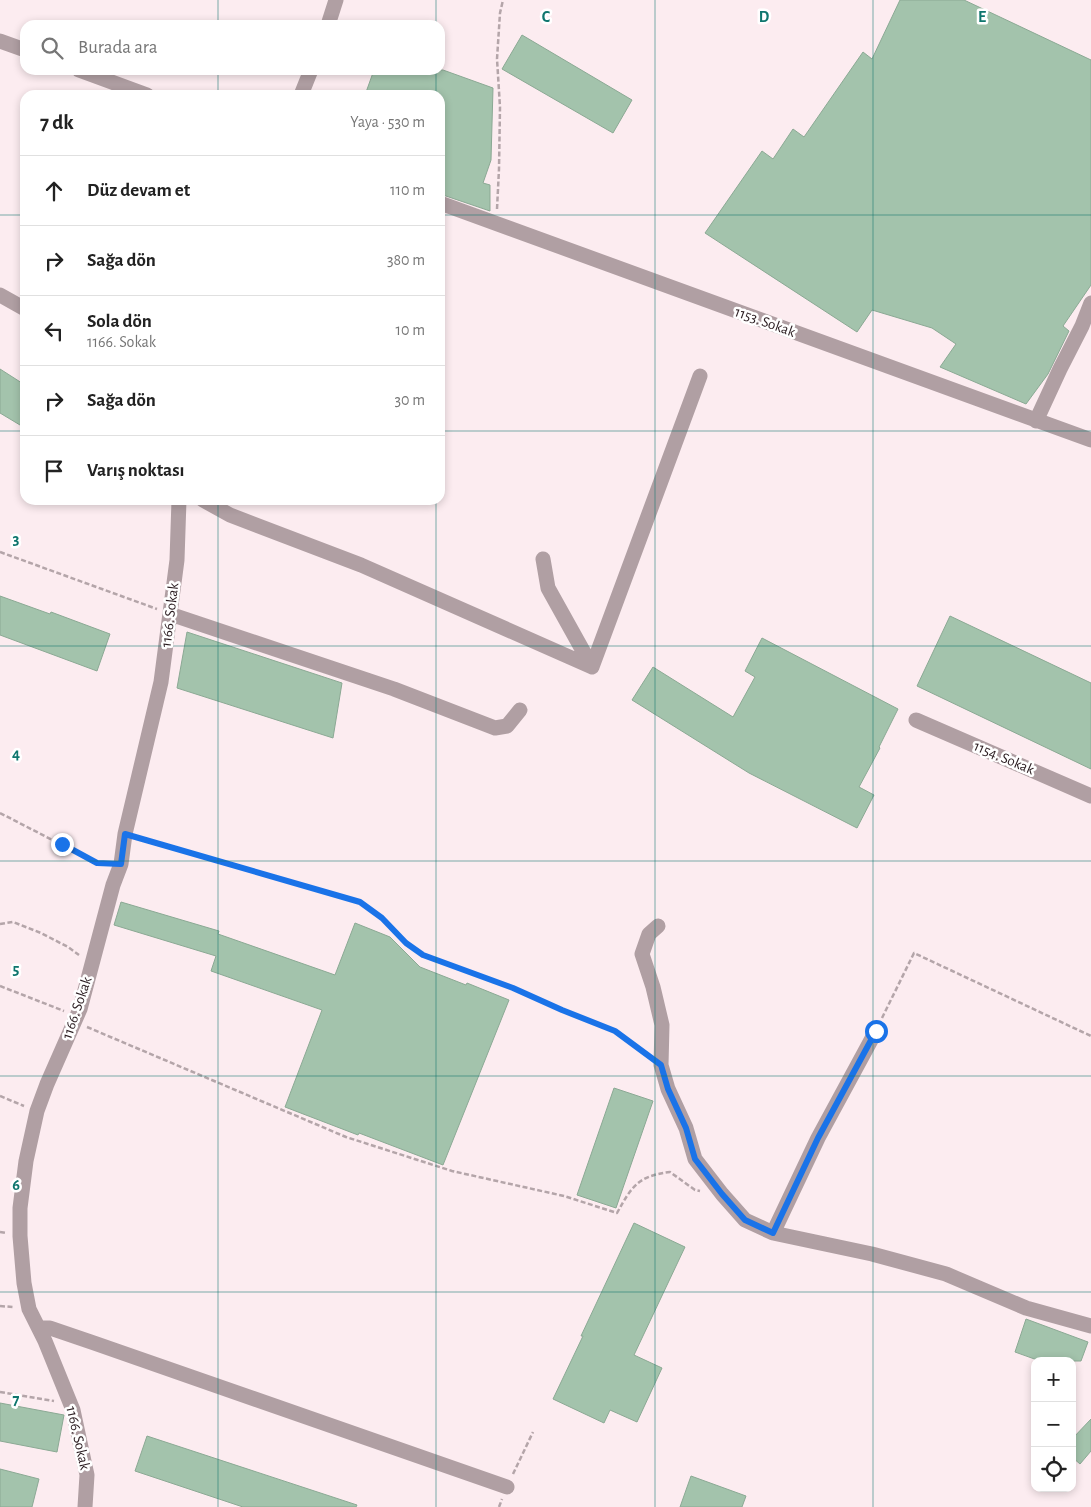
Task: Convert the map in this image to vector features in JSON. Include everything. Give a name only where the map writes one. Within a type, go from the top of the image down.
[{"type":"street","points":[[330,20],[336,0]]},
{"type":"street","points":[[0,41],[20,48]]},
{"type":"street","points":[[92,75],[133,90]]},
{"type":"street","points":[[303,90],[309,75]]},
{"type":"street","name":"1153. Sokak","points":[[445,205],[1091,440]]},
{"type":"street","points":[[0,295],[20,306]]},
{"type":"street","points":[[1036,421],[1082,326],[1091,303]]},
{"type":"street","points":[[592,667],[700,376]]},
{"type":"street","name":"1166. Sokak","points":[[85,1507],[87,1475],[74,1410],[29,1309],[24,1283],[20,1208],[26,1161],[37,1111],[80,1009],[113,885],[121,864],[125,834],[161,682],[177,560],[179,505]]},
{"type":"street","points":[[212,505],[230,515],[361,565],[592,667]]},
{"type":"street","points":[[543,559],[548,588],[592,667]]},
{"type":"street","points":[[170,614],[394,689],[495,728],[507,726],[520,710]]},
{"type":"street","name":"1154. Sokak","points":[[916,720],[1091,796]]},
{"type":"street","points":[[658,926],[649,934],[642,954],[653,987],[662,1025],[661,1065],[668,1089],[686,1128],[695,1159],[745,1220],[773,1233],[872,1254],[946,1274],[1026,1308],[1091,1326]]},
{"type":"street","points":[[773,1233],[818,1138],[876,1031]]},
{"type":"street","points":[[39,1328],[50,1328],[507,1487]]},
{"type":"path","points":[[496,223],[500,116],[497,58],[500,14],[503,0]]},
{"type":"path","points":[[0,552],[170,614]]},
{"type":"path","points":[[0,812],[97,863],[121,864]]},
{"type":"path","points":[[125,834],[360,902],[382,918],[406,943],[423,955],[513,988],[615,1031],[661,1065]]},
{"type":"path","points":[[0,924],[13,922],[41,933],[68,947],[91,966]]},
{"type":"path","points":[[876,1031],[914,953],[1091,1036]]},
{"type":"path","points":[[0,986],[63,1010],[74,1021],[346,1137],[452,1171],[564,1196],[617,1213],[628,1194],[641,1180],[655,1174],[670,1172],[694,1190],[722,1194]]},
{"type":"path","points":[[0,1096],[37,1111]]},
{"type":"path","points":[[0,1392],[71,1404]]},
{"type":"path","points":[[499,1507],[533,1432]]},
{"type":"building","points":[[900,0],[964,0],[1091,60],[1091,285],[1063,326],[1069,331],[1048,374],[1026,404],[940,367],[956,344],[932,328],[872,310],[857,332],[705,233],[762,151],[773,159],[793,129],[804,137],[863,52],[872,59]]},
{"type":"building","points":[[522,35],[632,100],[613,133],[502,69]]},
{"type":"building","points":[[445,71],[493,88],[491,160],[483,183],[490,185],[490,211],[445,196],[445,90],[367,90],[372,75],[445,75]]},
{"type":"building","points":[[0,369],[20,382],[20,425],[0,413]]},
{"type":"building","points":[[0,596],[50,614],[51,612],[110,634],[97,671],[0,635]]},
{"type":"building","points":[[950,616],[1091,683],[1091,769],[917,686]]},
{"type":"building","points":[[187,632],[342,683],[333,738],[177,688]]},
{"type":"building","points":[[762,638],[898,709],[859,787],[874,795],[857,828],[749,773],[632,700],[653,667],[733,717],[755,677],[745,671]]},
{"type":"building","points":[[121,902],[219,931],[218,934],[335,975],[355,923],[390,937],[420,967],[509,1000],[443,1165],[285,1107],[322,1010],[211,971],[216,956],[114,925]]},
{"type":"building","points":[[614,1088],[653,1101],[616,1208],[577,1195]]},
{"type":"building","points":[[634,1223],[685,1247],[634,1355],[662,1368],[637,1422],[610,1410],[604,1423],[553,1399]]},
{"type":"building","points":[[1026,1319],[1088,1342],[1081,1361],[1076,1361],[1076,1357],[1031,1358],[1015,1352]]},
{"type":"building","points":[[0,1403],[64,1415],[57,1452],[0,1441]]},
{"type":"building","points":[[1091,1419],[1091,1451],[1080,1464],[1076,1460],[1076,1435]]},
{"type":"building","points":[[147,1436],[357,1505],[356,1507],[243,1507],[135,1471]]},
{"type":"building","points":[[0,1469],[39,1479],[32,1507],[0,1507]]},
{"type":"building","points":[[691,1476],[746,1496],[742,1507],[680,1507]]},
{"type":"route","points":[[62,844],[97,863],[121,864],[125,834],[360,902],[382,918],[406,943],[423,955],[513,988],[615,1031],[661,1065],[668,1089],[686,1128],[695,1159],[722,1194],[745,1220],[773,1233],[818,1138],[876,1031]]}]
